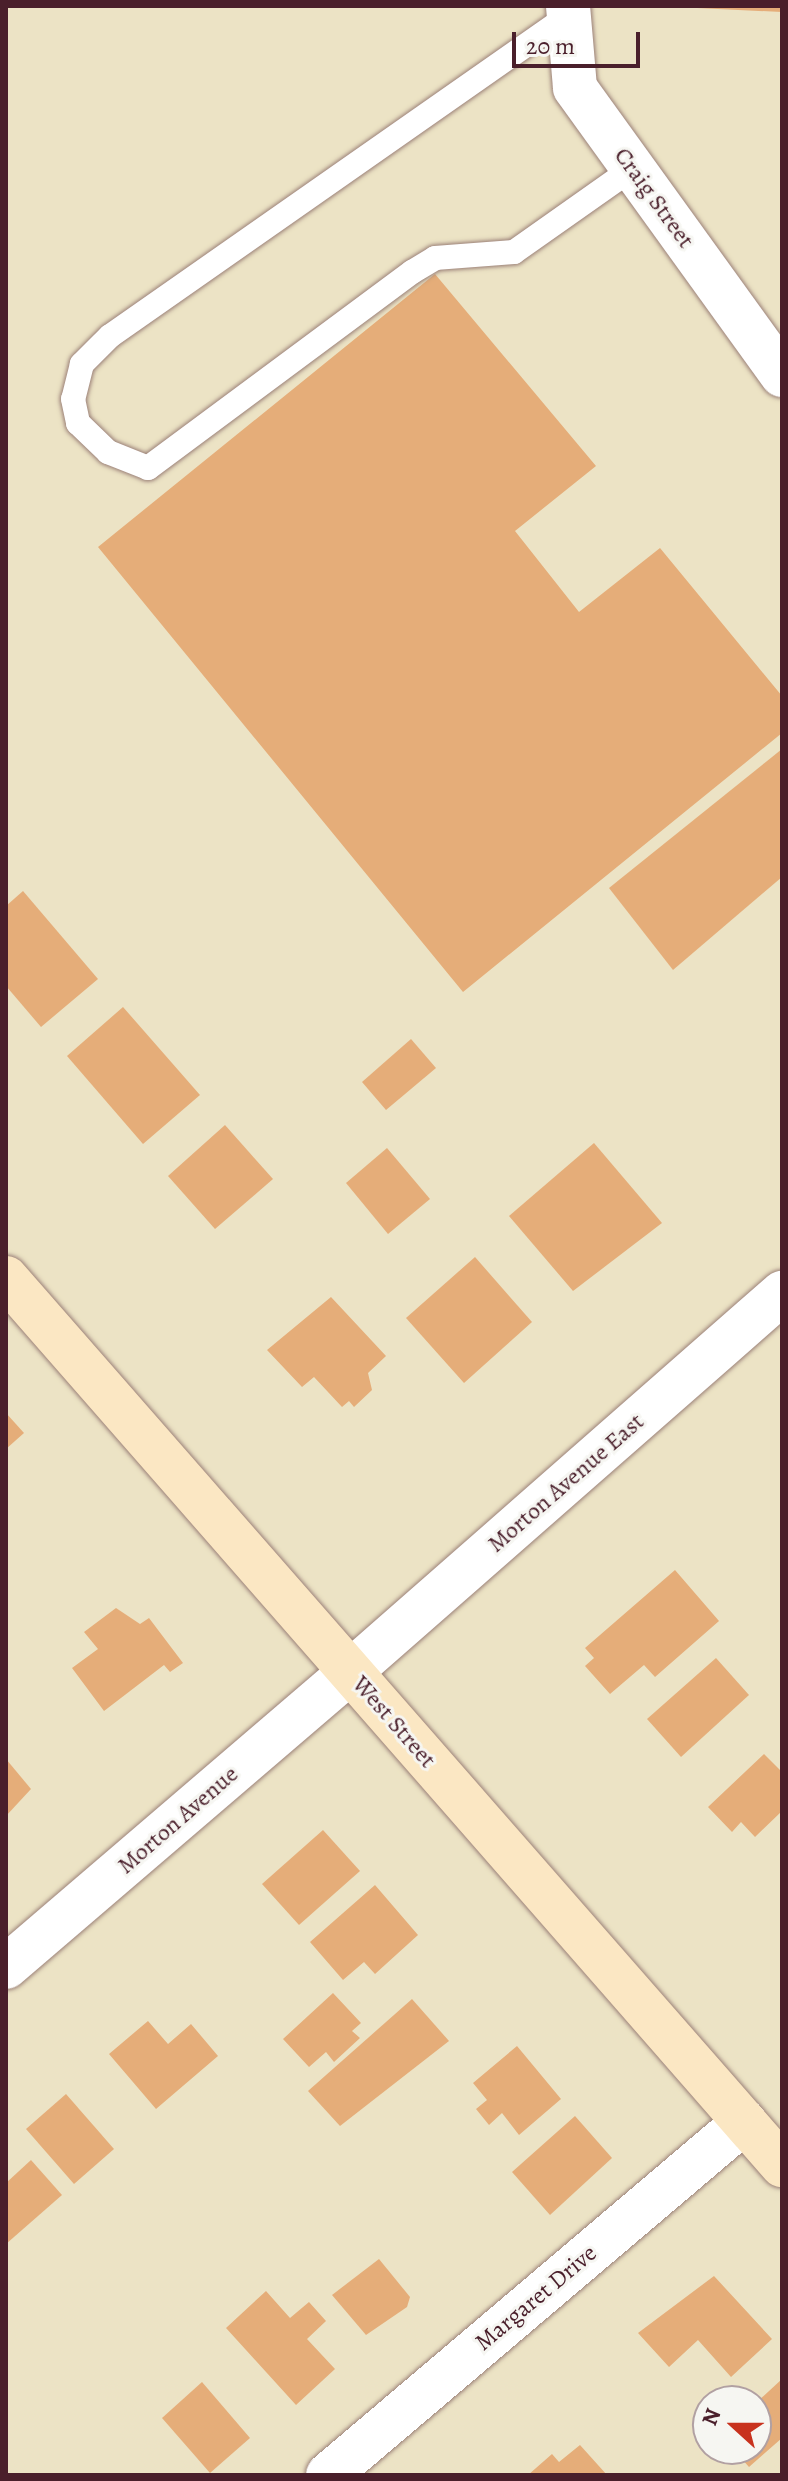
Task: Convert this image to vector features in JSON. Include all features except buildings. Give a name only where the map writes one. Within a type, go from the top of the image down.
[{"type":"main road","name":"West Street","points":[[6,1278],[782,2165]]},
{"type":"street","name":"Craig Street","points":[[568,10],[575,88],[782,375]]},
{"type":"street","name":"Morton Avenue East","points":[[350,1672],[782,1293]]},
{"type":"street","name":"Morton Avenue","points":[[6,1967],[350,1672]]},
{"type":"street","name":"Margaret Drive","points":[[328,2475],[744,2122]]},
{"type":"lane","points":[[568,10],[110,336],[82,364],[73,399],[78,423],[108,452],[148,468],[412,272],[435,258],[514,252],[633,168]]}]
